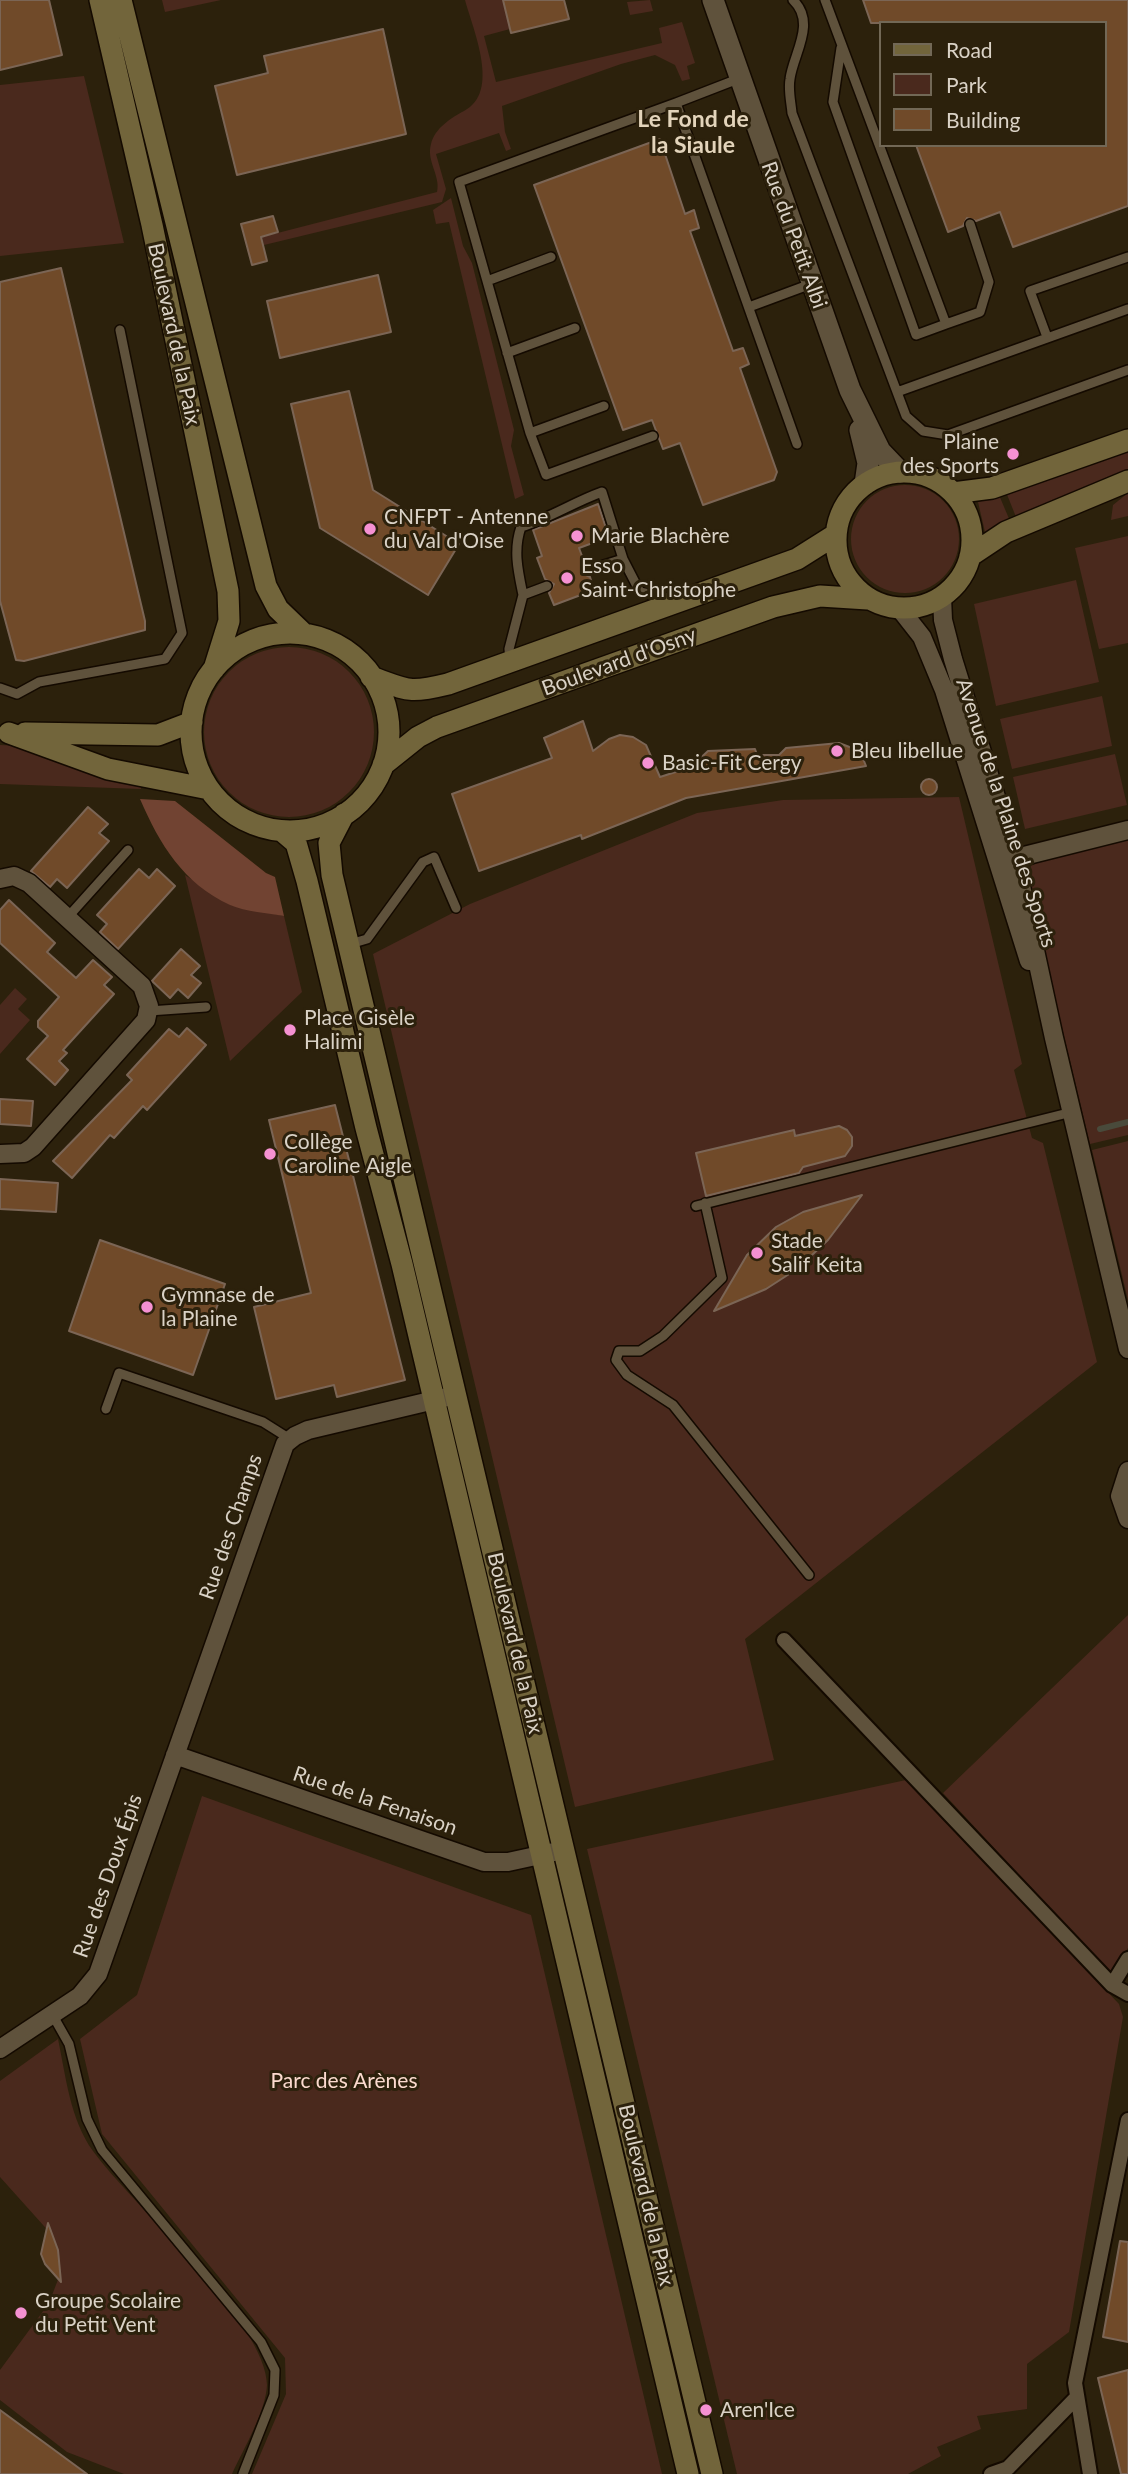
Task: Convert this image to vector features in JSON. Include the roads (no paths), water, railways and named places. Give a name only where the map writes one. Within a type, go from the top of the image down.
[{"type":"main road","name":"Boulevard de la Paix","points":[[100,0],[152,225],[228,591],[229,621],[214,669]]},
{"type":"main road","name":"Boulevard de la Paix","points":[[121,0],[266,586],[272,601],[304,634]]},
{"type":"main road","points":[[953,493],[992,488],[1128,440]]},
{"type":"main road","points":[[900,472],[928,476],[953,493],[964,508],[971,526],[971,556],[961,579],[942,597],[922,606],[900,609],[868,599],[852,585],[841,567],[835,535],[844,508],[864,484],[879,476],[900,472]]},
{"type":"main road","points":[[971,556],[1006,532],[1128,481]]},
{"type":"main road","name":"Boulevard d'Osny","points":[[371,677],[398,690],[421,690],[797,559],[835,535]]},
{"type":"main road","name":"Boulevard d'Osny","points":[[383,765],[418,737],[437,727],[773,607],[821,596],[868,599]]},
{"type":"main road","points":[[277,634],[304,634],[323,639],[345,650],[371,677],[386,713],[388,739],[383,765],[370,789],[344,814],[318,827],[282,831],[247,821],[226,807],[209,789],[194,757],[192,722],[199,694],[214,669],[229,654],[257,639],[277,634]]},
{"type":"main road","points":[[4,733],[158,735],[192,722]]},
{"type":"main road","points":[[4,733],[108,769],[209,789]]},
{"type":"main road","name":"Boulevard de la Paix","points":[[344,814],[332,836],[329,852],[712,2474]]},
{"type":"main road","name":"Boulevard de la Paix","points":[[282,831],[296,843],[307,881],[424,1352],[432,1400],[688,2474]]},
{"type":"street","name":"Rue du Petit Albi","points":[[715,1],[738,79],[850,390],[880,451],[900,472]]},
{"type":"street","name":"Rue du Petit Albi","points":[[850,390],[868,463],[864,484]]},
{"type":"street","name":"Avenue de la Plaine des Sports","points":[[942,597],[943,620],[953,659],[1015,858],[1054,1038],[1128,1349]]},
{"type":"street","name":"Avenue de la Plaine des Sports","points":[[900,609],[919,632],[932,658],[1054,1038]]},
{"type":"street","points":[[997,863],[1128,830]]},
{"type":"street","points":[[0,879],[13,876],[23,879],[142,986],[149,1011],[146,1020],[33,1147],[24,1153],[0,1154]]},
{"type":"street","name":"Rue des Champs","points":[[175,1755],[279,1457],[290,1439],[308,1430],[456,1395]]},
{"type":"street","points":[[1128,1471],[1120,1496],[1128,1519]]},
{"type":"street","points":[[783,1640],[1112,1985],[1128,1994]]},
{"type":"street","name":"Rue de la Fenaison","points":[[175,1755],[484,1862],[500,1863],[564,1849]]},
{"type":"street","name":"Rue des Doux Épis","points":[[0,2049],[80,1996],[98,1974],[175,1755]]},
{"type":"street","points":[[1112,1985],[1128,1959]]},
{"type":"street","points":[[1090,2474],[1075,2383],[1128,2120]]},
{"type":"street","points":[[992,2474],[1009,2471],[1077,2397]]},
{"type":"lane","points":[[793,0],[803,20],[804,35],[789,82],[792,113],[906,415],[923,431],[948,435],[1128,370]]},
{"type":"lane","points":[[825,0],[946,324]]},
{"type":"lane","points":[[841,47],[833,102],[916,335],[980,312],[989,282],[970,224]]},
{"type":"lane","points":[[653,436],[546,475],[530,433],[459,182],[738,79]]},
{"type":"lane","points":[[676,103],[797,444]]},
{"type":"lane","points":[[487,281],[551,257]]},
{"type":"lane","points":[[1047,337],[1030,291],[1128,257]]},
{"type":"lane","points":[[749,307],[811,284]]},
{"type":"lane","points":[[897,392],[1128,309]]},
{"type":"lane","points":[[507,353],[575,328]]},
{"type":"lane","points":[[0,688],[17,694],[39,682],[165,659],[181,633],[120,330]]},
{"type":"lane","points":[[530,433],[604,406]]},
{"type":"lane","points":[[510,660],[509,649],[523,595],[517,564],[517,539],[521,527],[552,517],[580,500],[602,492],[623,559],[640,592],[681,600]]},
{"type":"lane","points":[[587,570],[623,559]]},
{"type":"lane","points":[[523,595],[547,586]]},
{"type":"lane","points":[[67,918],[128,850]]},
{"type":"lane","points":[[350,944],[367,939],[423,862],[434,857],[456,908]]},
{"type":"lane","points":[[149,1011],[206,1007]]},
{"type":"lane","points":[[809,1575],[673,1405],[627,1375],[616,1360],[619,1352],[640,1350],[663,1336],[722,1278],[701,1205],[1072,1112]]},
{"type":"lane","points":[[106,1409],[119,1373],[264,1422],[290,1439]]},
{"type":"lane","points":[[52,2014],[69,2044],[87,2119],[102,2150],[261,2342],[275,2370],[274,2395],[243,2474]]},
{"type":"waterway","points":[[1100,1129],[1128,1122]]},
{"type":"place","name":"Plaine des Sports","points":[[1013,454]]},
{"type":"place","name":"CNFPT - Antenne du Val d'Oise","points":[[370,529]]},
{"type":"place","name":"Marie Blachère","points":[[577,536]]},
{"type":"place","name":"Esso Saint-Christophe","points":[[567,578]]},
{"type":"place","name":"Bleu libellue","points":[[837,751]]},
{"type":"place","name":"Basic-Fit Cergy","points":[[648,763]]},
{"type":"place","name":"Place Gisèle Halimi","points":[[290,1030]]},
{"type":"place","name":"Collège Caroline Aigle","points":[[270,1154]]},
{"type":"place","name":"Stade Salif Keita","points":[[757,1253]]},
{"type":"place","name":"Gymnase de la Plaine","points":[[147,1307]]},
{"type":"place","name":"Groupe Scolaire du Petit Vent","points":[[21,2313]]},
{"type":"place","name":"Aren'Ice","points":[[706,2410]]},
{"type":"district","name":"Le Fond de la Siaule","points":[[693,133]]},
{"type":"park label","name":"Parc des Arènes","points":[[344,2081]]}]
